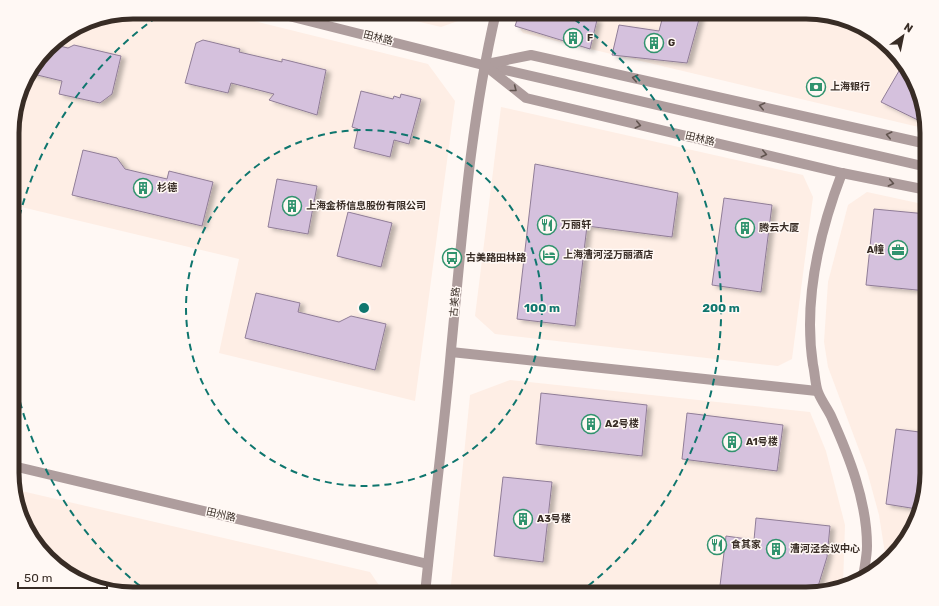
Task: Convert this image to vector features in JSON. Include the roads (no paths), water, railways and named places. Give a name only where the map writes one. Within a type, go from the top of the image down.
[{"type":"street","name":"田林路","points":[[301,19],[483,65],[920,165]]},
{"type":"street","name":"古美路","points":[[426,587],[451,352],[459,257],[483,65],[494,19]]},
{"type":"street","name":"田林路","points":[[483,65],[531,55],[920,142]]},
{"type":"street","name":"田林路","points":[[483,65],[526,98],[842,173],[920,189]]},
{"type":"street","points":[[842,173],[830,206],[816,264],[810,316],[810,346],[817,391],[851,463],[864,512],[867,547],[864,571]]},
{"type":"street","points":[[451,352],[817,391]]},
{"type":"street","name":"田州路","points":[[19,467],[428,564]]},
{"type":"place","name":"F","points":[[573,38]]},
{"type":"place","name":"G","points":[[654,43]]},
{"type":"place","name":"上海银行","points":[[816,87]]},
{"type":"place","name":"杉德","points":[[143,188]]},
{"type":"place","name":"上海金桥信息股份有限公司","points":[[292,206]]},
{"type":"place","name":"万丽轩","points":[[547,225]]},
{"type":"place","name":"腾云大厦","points":[[745,228]]},
{"type":"place","name":"A幢","points":[[898,250]]},
{"type":"place","name":"上海漕河泾万丽酒店","points":[[549,255]]},
{"type":"place","name":"古美路田林路","points":[[452,258]]},
{"type":"place","name":"A2号楼","points":[[591,424]]},
{"type":"place","name":"A1号楼","points":[[732,442]]},
{"type":"place","name":"A3号楼","points":[[523,519]]},
{"type":"place","name":"食其家","points":[[717,545]]},
{"type":"place","name":"漕河泾会议中心","points":[[776,549]]}]
